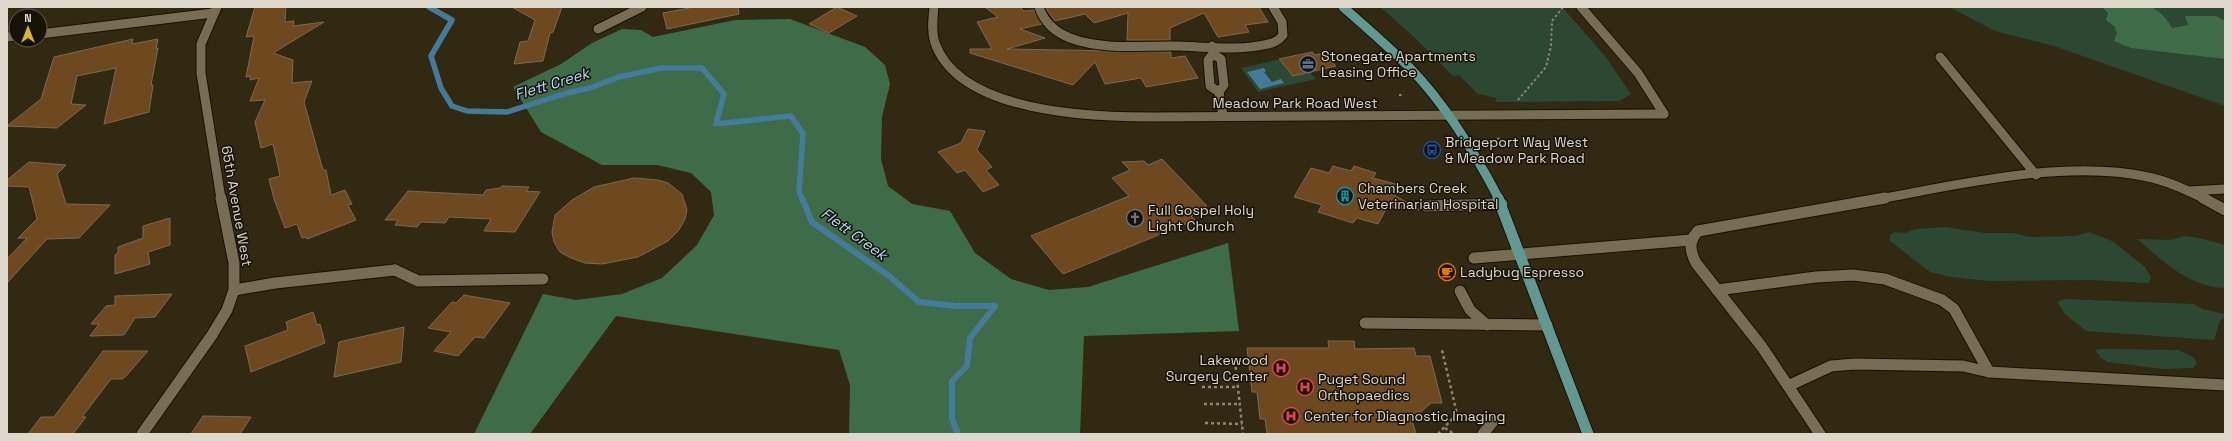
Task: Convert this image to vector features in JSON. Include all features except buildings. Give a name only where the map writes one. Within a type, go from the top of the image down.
[{"type":"main road","points":[[1343,7],[1394,51],[1432,93],[1451,118],[1479,161],[1502,204],[1588,434]]},
{"type":"street","points":[[598,29],[642,7]]},
{"type":"street","name":"Meadow Park Road West","points":[[934,7],[932,29],[934,44],[941,58],[955,72],[972,85],[993,95],[1032,107],[1069,113],[1099,115],[1451,118],[1664,114],[1638,73],[1580,7]]},
{"type":"street","points":[[1038,7],[1044,20],[1060,32],[1094,44],[1213,50],[1255,46],[1279,40],[1283,34],[1283,27],[1273,7]]},
{"type":"street","points":[[48,33],[215,10]]},
{"type":"street","name":"65th Avenue West","points":[[142,434],[212,335],[229,305],[234,290],[234,263],[218,186],[201,72],[201,44],[215,10]]},
{"type":"street","points":[[1213,50],[1208,60],[1210,86],[1219,92]]},
{"type":"street","points":[[1213,50],[1221,59],[1224,85],[1219,92],[1223,116]]},
{"type":"street","points":[[1940,57],[2036,175]]},
{"type":"street","points":[[1820,434],[1762,347],[1696,263],[1690,251],[1691,240],[1698,231],[1972,182],[2036,175],[2085,173],[2139,176],[2189,191],[2225,210]]},
{"type":"street","points":[[2189,191],[2225,189]]},
{"type":"street","points":[[1426,206],[1502,204]]},
{"type":"street","points":[[1474,258],[1691,240]]},
{"type":"street","points":[[234,290],[281,282],[395,270],[418,281],[543,280]]},
{"type":"street","points":[[1717,290],[1816,277],[1853,275],[1885,280],[1942,300],[1954,309],[1989,372]]},
{"type":"street","points":[[1460,290],[1462,301],[1475,316],[1487,325]]},
{"type":"street","points":[[1365,323],[1547,325]]},
{"type":"street","points":[[1788,386],[1831,366],[1855,364],[1963,366],[1989,372],[2225,385]]},
{"type":"street","points":[[1483,434],[1494,420]]},
{"type":"path","points":[[1515,104],[1546,67],[1551,46],[1552,21],[1563,7]]},
{"type":"path","points":[[1436,146],[1440,145]]},
{"type":"path","points":[[1438,434],[1457,414],[1442,350]]},
{"type":"path","points":[[1235,361],[1243,434]]},
{"type":"path","points":[[1202,386],[1237,386]]},
{"type":"path","points":[[1204,404],[1239,404]]},
{"type":"path","points":[[1205,423],[1242,424]]},
{"type":"path","points":[[1445,428],[1454,434]]},
{"type":"green space","points":[[1380,7],[1562,7],[1605,56],[1631,94],[1619,101],[1495,102],[1497,98],[1478,94],[1459,75],[1453,76],[1412,35]]},
{"type":"green space","points":[[1949,7],[2225,7],[2225,106],[2054,46],[1995,31]]},
{"type":"green space","points":[[2102,7],[2151,7],[2168,21],[2172,28],[2188,25],[2185,16],[2216,16],[2225,21],[2225,59],[2131,48],[2114,41],[2117,33],[2114,26],[2106,20],[2108,13]]},
{"type":"green space","points":[[790,19],[865,47],[885,65],[890,84],[882,117],[881,159],[888,186],[912,204],[950,211],[975,253],[1011,279],[1049,290],[1088,287],[1228,243],[1239,331],[1084,336],[1080,434],[849,434],[850,385],[839,350],[616,316],[530,434],[474,434],[543,294],[576,300],[622,294],[662,278],[697,245],[714,215],[711,192],[691,173],[657,165],[602,165],[541,132],[513,87],[561,64],[592,43],[622,29],[641,30],[653,37],[735,20]]},
{"type":"green space","points":[[1276,60],[1281,61],[1293,76],[1310,72],[1316,79],[1258,92],[1241,68]]},
{"type":"green space","points":[[1944,227],[1985,233],[2013,233],[2030,237],[2076,236],[2089,232],[2112,241],[2145,267],[2151,277],[2149,283],[2090,280],[1989,281],[1951,277],[1930,272],[1890,241],[1890,235],[1894,232],[1905,233],[1915,229]]},
{"type":"green space","points":[[2185,236],[2225,245],[2225,288],[2212,287],[2188,278],[2167,264],[2137,239],[2171,240]]},
{"type":"green space","points":[[2064,299],[2194,304],[2202,309],[2225,314],[2225,317],[2220,321],[2214,340],[2086,331],[2065,314],[2057,302]]},
{"type":"green space","points":[[2095,350],[2178,350],[2193,357],[2197,363],[2193,368],[2163,369],[2108,362],[2101,358]]},
{"type":"water","points":[[1264,68],[1266,71],[1264,72],[1272,82],[1281,79],[1284,83],[1260,89],[1247,72]]},
{"type":"waterway","name":"Flett Creek","points":[[429,7],[452,20],[431,56],[441,88],[452,106],[467,111],[507,112],[567,93],[590,88],[619,77],[661,68],[702,68],[724,94],[716,124],[791,116],[803,134],[799,191],[802,199]]},
{"type":"waterway","name":"Flett Creek","points":[[802,198],[812,222],[889,276],[919,302],[956,306],[995,306],[970,338],[967,366],[952,381],[952,419],[958,434]]},
{"type":"place","name":"Stonegate Apartments Leasing Office","points":[[1308,64]]},
{"type":"place","name":"Bridgeport Way West & Meadow Park Road","points":[[1432,150]]},
{"type":"place","name":"Chambers Creek Veterinarian Hospital","points":[[1345,196]]},
{"type":"place","name":"Full Gospel Holy Light Church","points":[[1135,218]]},
{"type":"place","name":"Ladybug Espresso","points":[[1447,272]]},
{"type":"place","name":"Lakewood Surgery Center","points":[[1281,368]]},
{"type":"place","name":"Puget Sound Orthopaedics","points":[[1305,387]]},
{"type":"place","name":"Center for Diagnostic Imaging","points":[[1291,416]]}]
